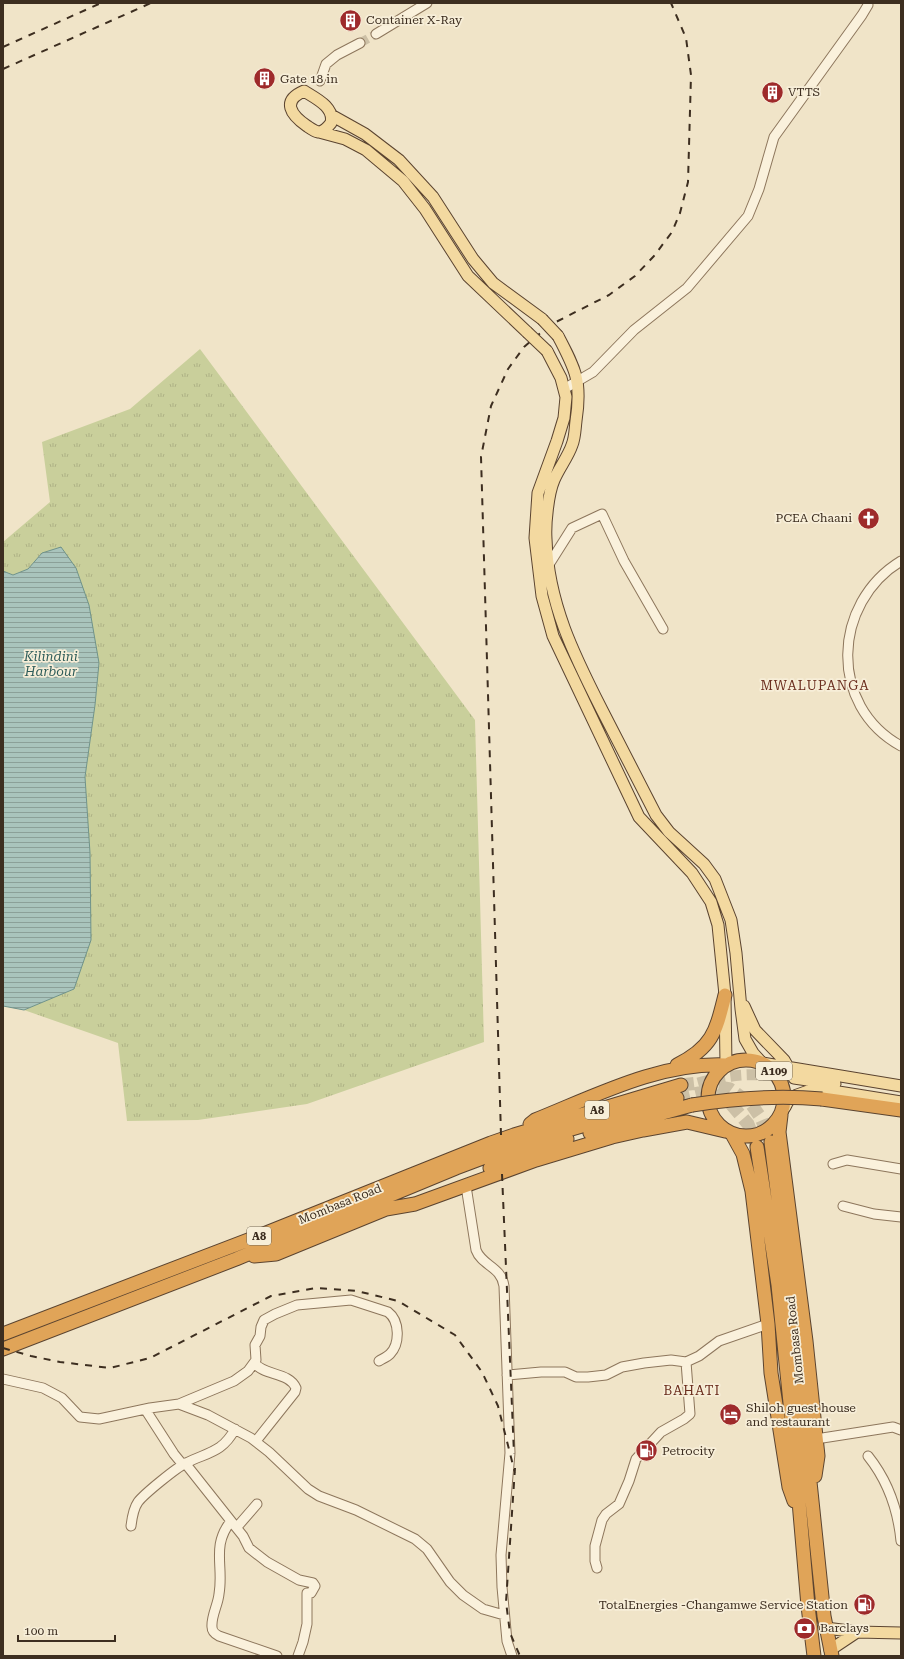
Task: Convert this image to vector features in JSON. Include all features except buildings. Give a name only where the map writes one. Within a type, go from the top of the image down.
[{"type":"highway","points":[[663,1072],[692,1057],[706,1045],[716,1028],[725,995]]},
{"type":"highway","name":"A109","points":[[726,1065],[737,1061],[750,1060],[762,1063],[773,1070],[780,1079],[785,1091],[783,1111]]},
{"type":"highway","points":[[514,1135],[535,1120],[636,1080],[663,1072],[706,1064],[726,1065]]},
{"type":"highway","points":[[726,1065],[716,1075],[710,1086],[708,1098],[710,1111],[716,1122],[728,1132],[744,1154],[751,1185],[768,1324],[771,1372],[789,1487],[800,1515]]},
{"type":"highway","name":"Mombasa Road","points":[[3,1334],[261,1235],[514,1135],[679,1092],[517,1145],[236,1259],[3,1349]]},
{"type":"highway","points":[[236,1259],[276,1254],[531,1152],[582,1135],[692,1105],[725,1100],[789,1096],[901,1110]]},
{"type":"highway","points":[[386,1209],[415,1204],[555,1154],[643,1130],[687,1122],[746,1137],[760,1134],[770,1129],[783,1111]]},
{"type":"highway","points":[[783,1111],[779,1132],[804,1326],[818,1456],[812,1497]]},
{"type":"highway","name":"Mombasa Road","points":[[771,1142],[793,1319],[826,1628],[831,1653]]},
{"type":"highway","name":"Mombasa Road","points":[[757,1147],[778,1285],[814,1656]]},
{"type":"main road","points":[[726,1065],[725,995],[718,925],[711,902],[692,873],[640,817],[553,636],[542,596],[535,538],[538,494],[558,441],[564,418],[566,397],[561,378],[547,351],[468,276],[424,209],[402,181],[366,150],[345,139],[319,132],[302,122],[294,115],[291,106],[293,98],[295,95],[304,91],[326,106],[331,115],[365,134],[399,160],[433,197],[473,259],[493,283],[542,318],[558,336],[571,360],[578,382],[580,398],[573,445],[553,481],[547,511],[546,539],[548,566],[557,607],[564,631],[577,660],[656,815],[669,832],[704,864],[715,879],[731,920],[745,1039],[753,1053],[762,1063],[901,1086]]},
{"type":"main road","points":[[319,132],[323,131],[329,126],[331,115]]},
{"type":"main road","points":[[740,998],[755,1030],[784,1060],[788,1067]]},
{"type":"main road","points":[[794,1078],[901,1094]]},
{"type":"main road","points":[[783,1111],[788,1101],[797,1095],[811,1090],[826,1090],[901,1102]]},
{"type":"main road","points":[[826,1628],[857,1632],[901,1632]]},
{"type":"main road","points":[[831,1653],[857,1632]]},
{"type":"street","points":[[376,34],[427,3]]},
{"type":"street","points":[[564,389],[593,372],[634,330],[687,288],[748,216],[759,189],[774,137],[868,5]]},
{"type":"street","points":[[320,81],[326,64],[337,55],[360,43]]},
{"type":"street","points":[[548,566],[572,528],[602,514],[624,561],[663,629]]},
{"type":"street","points":[[901,561],[881,576],[863,601],[854,617],[847,644],[850,677],[858,703],[882,733],[901,746]]},
{"type":"street","points":[[833,1164],[847,1160],[901,1169]]},
{"type":"street","points":[[466,1186],[476,1250],[481,1259],[496,1269],[504,1281],[510,1453],[501,1555],[504,1615],[507,1641],[512,1656]]},
{"type":"street","points":[[843,1206],[874,1214],[901,1217]]},
{"type":"street","points":[[3,1379],[43,1388],[59,1396],[78,1416],[85,1419],[106,1419],[146,1409],[179,1404],[234,1381],[245,1374],[257,1357],[255,1345],[260,1336],[262,1324],[270,1316],[297,1305],[346,1300],[359,1302],[388,1312],[391,1315],[397,1331],[395,1343],[390,1354],[379,1361]]},
{"type":"street","points":[[507,1375],[565,1372],[579,1378],[606,1375],[622,1367],[644,1363],[671,1360],[686,1362],[699,1356],[718,1341],[768,1324]]},
{"type":"street","points":[[597,1568],[595,1561],[595,1546],[602,1520],[606,1514],[619,1504],[629,1481],[636,1459],[661,1432],[690,1414],[686,1362]]},
{"type":"street","points":[[254,1363],[262,1370],[277,1374],[290,1380],[296,1388],[256,1441]]},
{"type":"street","points":[[179,1404],[235,1428],[256,1441],[318,1496],[356,1510],[416,1539],[427,1549],[450,1582],[463,1595],[483,1609],[504,1615]]},
{"type":"street","points":[[146,1409],[174,1454],[234,1524],[249,1548],[267,1562],[299,1580],[313,1583],[315,1586],[311,1593],[307,1593],[306,1624],[304,1638],[298,1656]]},
{"type":"street","points":[[816,1439],[893,1426],[901,1430]]},
{"type":"street","points":[[130,1526],[132,1515],[138,1502],[184,1464],[213,1452],[229,1439],[235,1428]]},
{"type":"street","points":[[868,1456],[880,1473],[892,1500],[900,1527],[901,1541]]},
{"type":"street","points":[[257,1504],[222,1536],[219,1548],[220,1588],[213,1617],[212,1631],[219,1636],[276,1656]]},
{"type":"green space","points":[[200,349],[475,720],[484,1042],[307,1104],[198,1120],[127,1121],[118,1043],[24,1010],[74,989],[90,853],[85,777],[99,663],[42,553],[28,569],[13,575],[3,571],[3,542],[50,502],[42,442],[130,409]]},
{"type":"water","name":"Kilindini Harbour","points":[[61,547],[76,568],[89,605],[99,663],[85,777],[90,853],[91,940],[74,989],[24,1010],[3,1006],[3,571],[13,575],[28,569],[42,553]]},
{"type":"tunnel","points":[[360,43],[376,34]]},
{"type":"tunnel","points":[[698,1083],[723,1077],[746,1075],[768,1075],[794,1078]]},
{"type":"tunnel","points":[[681,1085],[698,1083],[730,1089],[752,1105],[761,1118],[771,1142]]},
{"type":"tunnel","points":[[677,1098],[698,1093],[717,1096],[731,1104],[748,1124],[757,1147]]},
{"type":"railway","points":[[3,47],[101,3]]},
{"type":"railway","points":[[3,69],[151,3]]},
{"type":"railway","points":[[501,1135],[481,457],[491,406],[508,369],[524,347],[550,325],[609,295],[635,276],[654,256],[672,232],[680,213],[688,182],[691,75],[686,38],[671,3]]},
{"type":"railway","points":[[502,1174],[514,1454]]},
{"type":"railway","points":[[3,1348],[60,1362],[110,1368],[150,1358],[271,1296],[316,1288],[357,1291],[398,1301],[455,1335],[482,1372],[498,1406],[515,1473]]},
{"type":"railway","points":[[515,1468],[506,1602],[510,1633],[520,1656]]},
{"type":"place","name":"Container X-Ray","points":[[351,20]]},
{"type":"place","name":"Gate 18 in","points":[[264,79]]},
{"type":"place","name":"VTTS","points":[[773,92]]},
{"type":"place","name":"PCEA Chaani","points":[[868,518]]},
{"type":"place","name":"Shiloh guest house and restaurant","points":[[730,1415]]},
{"type":"place","name":"Petrocity","points":[[647,1451]]},
{"type":"place","name":"TotalEnergies -Changamwe Service Station","points":[[864,1605]]},
{"type":"place","name":"Barclays","points":[[805,1628]]},
{"type":"district","name":"MWALUPANGA","points":[[815,685]]},
{"type":"district","name":"BAHATI","points":[[692,1390]]}]
